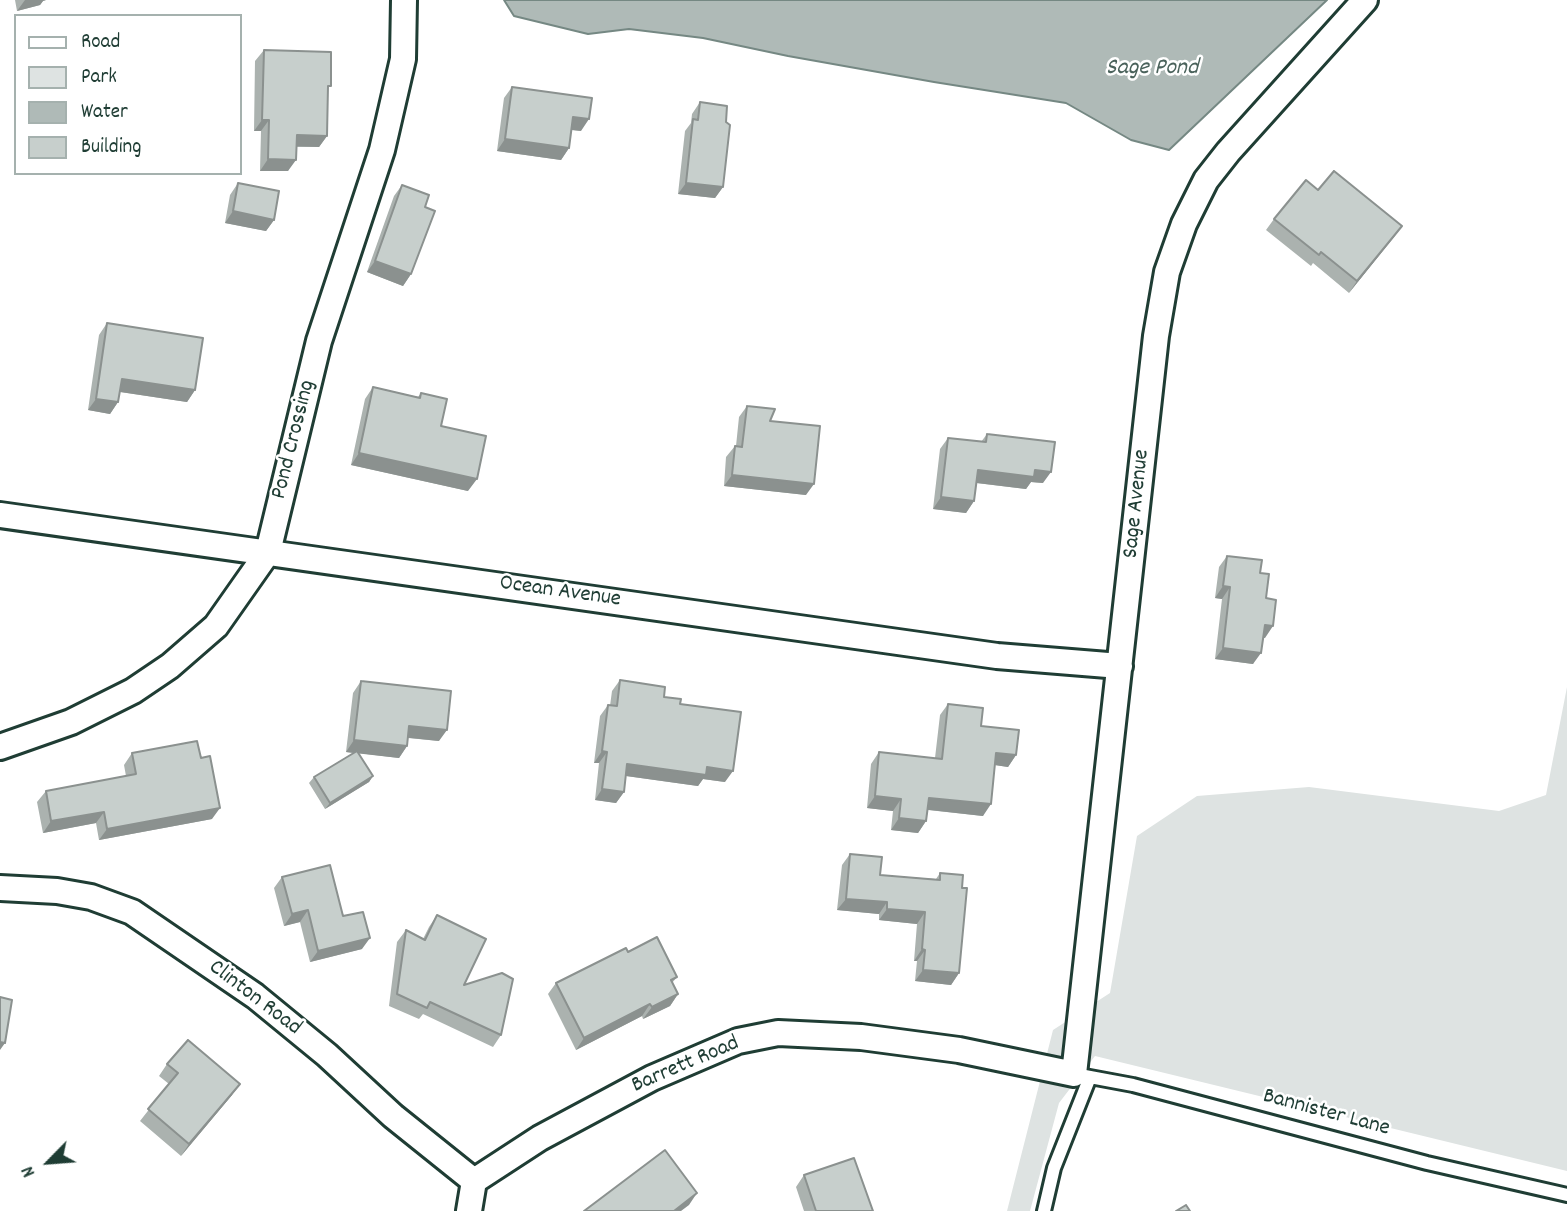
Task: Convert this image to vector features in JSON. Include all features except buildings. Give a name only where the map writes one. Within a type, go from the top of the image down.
[{"type":"street","name":"Pond Crossing","points":[[0,747],[71,722],[133,691],[170,666],[216,626],[268,552],[319,341],[382,150],[403,59],[404,0]]},
{"type":"street","name":"Sage Avenue","points":[[1082,1076],[1120,666],[1156,336],[1167,272],[1184,224],[1206,180],[1365,0]]},
{"type":"street","name":"Ocean Avenue","points":[[0,515],[997,656],[1120,666]]},
{"type":"street","name":"Clinton Road","points":[[0,888],[57,891],[91,897],[132,912],[255,996],[327,1055],[393,1116],[474,1181]]},
{"type":"street","name":"Barrett Road","points":[[474,1181],[540,1138],[652,1078],[738,1041],[778,1033],[861,1037],[946,1048],[1082,1076]]},
{"type":"street","points":[[469,1211],[474,1181]]},
{"type":"lane","name":"Bannister Lane","points":[[1082,1076],[1133,1085],[1427,1163],[1567,1195]]},
{"type":"lane","points":[[1044,1211],[1082,1076]]},
{"type":"green space","points":[[1567,687],[1567,1171],[1095,1056],[1059,1103],[1030,1211],[1007,1211],[1053,1030],[1110,993],[1137,836],[1197,796],[1309,787],[1499,811],[1546,795]]},
{"type":"water","name":"Sage Pond","points":[[504,0],[1327,0],[1169,150],[1131,140],[1066,103],[788,56],[703,38],[629,29],[588,34],[514,16]]}]
